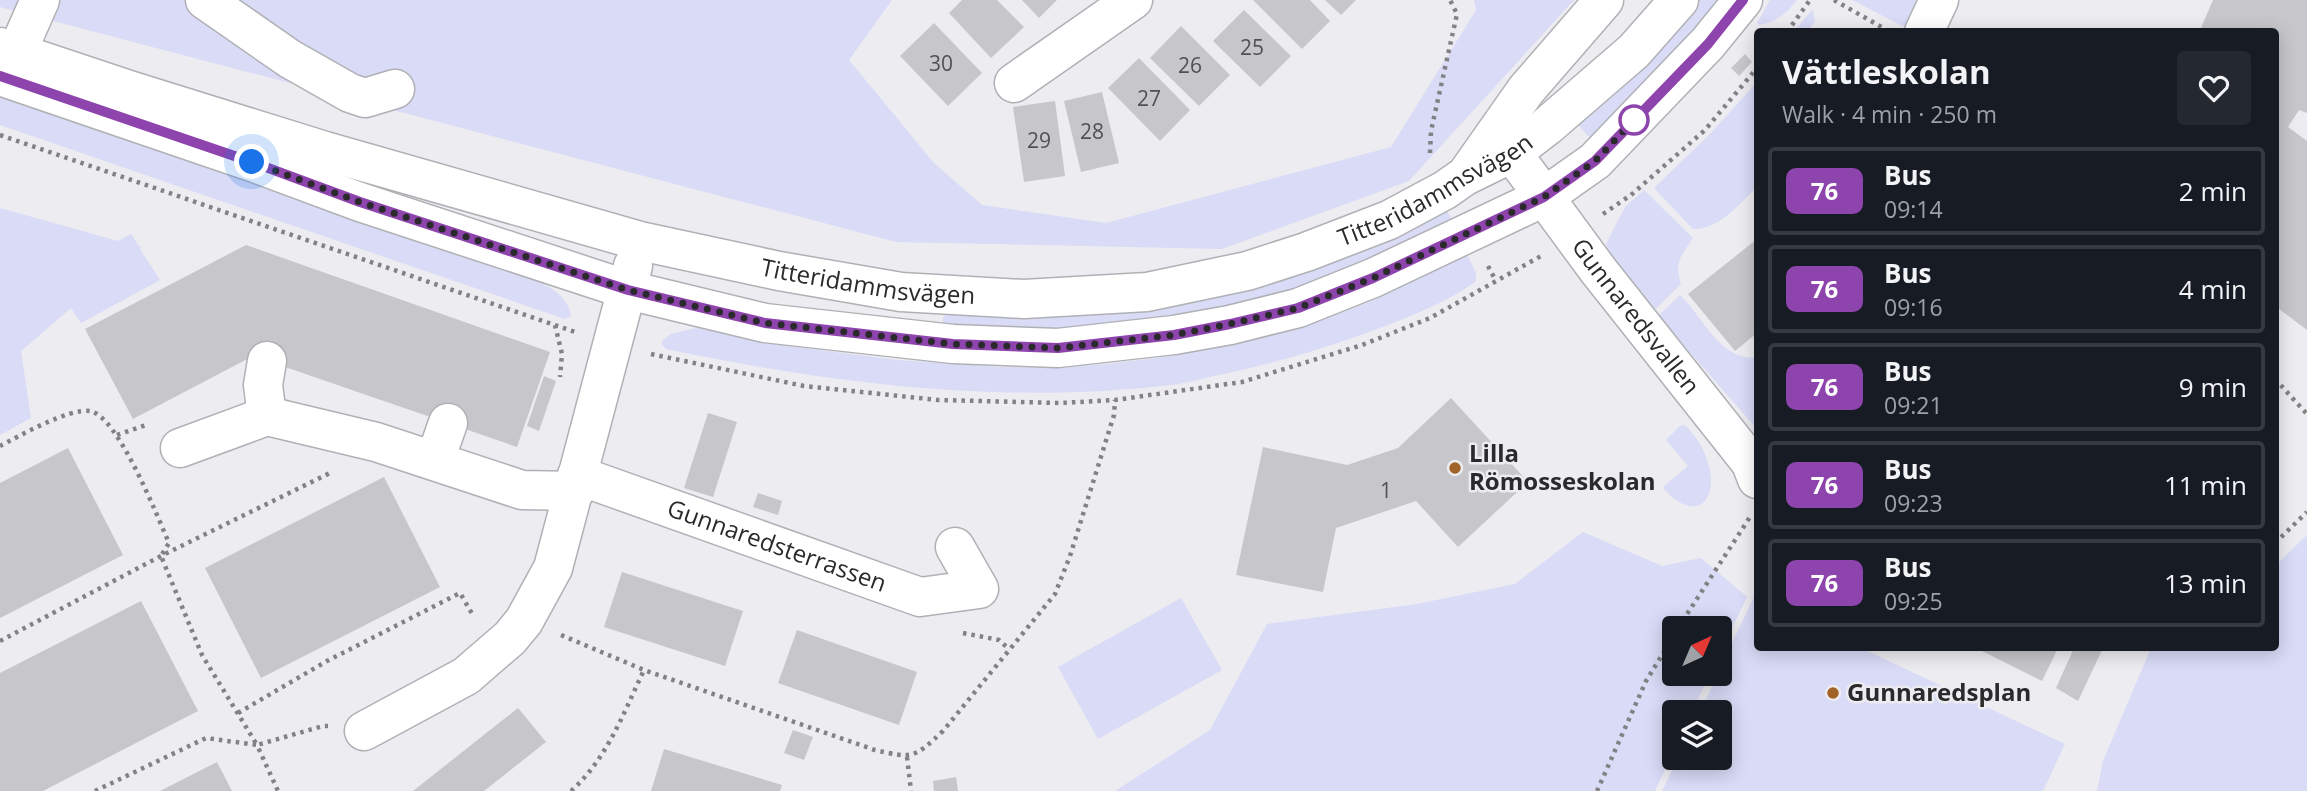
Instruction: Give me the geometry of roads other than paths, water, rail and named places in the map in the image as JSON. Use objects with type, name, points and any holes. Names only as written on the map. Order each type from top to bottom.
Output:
[{"type":"street","points":[[7,63],[40,0]]},
{"type":"street","points":[[205,0],[290,59],[351,93],[365,99],[395,89]]},
{"type":"street","points":[[1014,83],[1133,0]]},
{"type":"street","points":[[1465,176],[1526,90],[1604,0]]},
{"type":"street","name":"Titteridammsvägen","points":[[7,63],[640,241],[779,271],[901,292],[1024,299],[1147,292],[1247,271],[1306,253],[1389,220],[1465,176],[1512,153],[1634,51],[1679,0]]},
{"type":"street","name":"Titteridammsvägen","points":[[7,63],[252,162],[360,202],[628,290],[778,325],[953,344],[1058,348],[1174,335],[1298,308],[1373,278],[1544,197],[1595,161],[1708,44],[1743,0]]},
{"type":"street","points":[[1926,28],[1939,0]]},
{"type":"street","name":"Gunnaredsvallen","points":[[1512,153],[1598,270],[1751,463],[1754,471]]},
{"type":"street","points":[[364,731],[466,676],[510,638],[524,621],[552,568],[640,241]]},
{"type":"street","points":[[180,448],[267,416],[263,385],[267,361]]},
{"type":"street","name":"Gunnaredsterrassen","points":[[267,416],[376,442],[522,490],[576,483],[838,561],[920,597],[979,589],[955,547]]},
{"type":"street","points":[[435,460],[448,423]]},
{"type":"place","name":"Lilla Römosseskolan","points":[[1455,468]]},
{"type":"place","name":"Gunnaredsplan","points":[[1833,693]]}]
